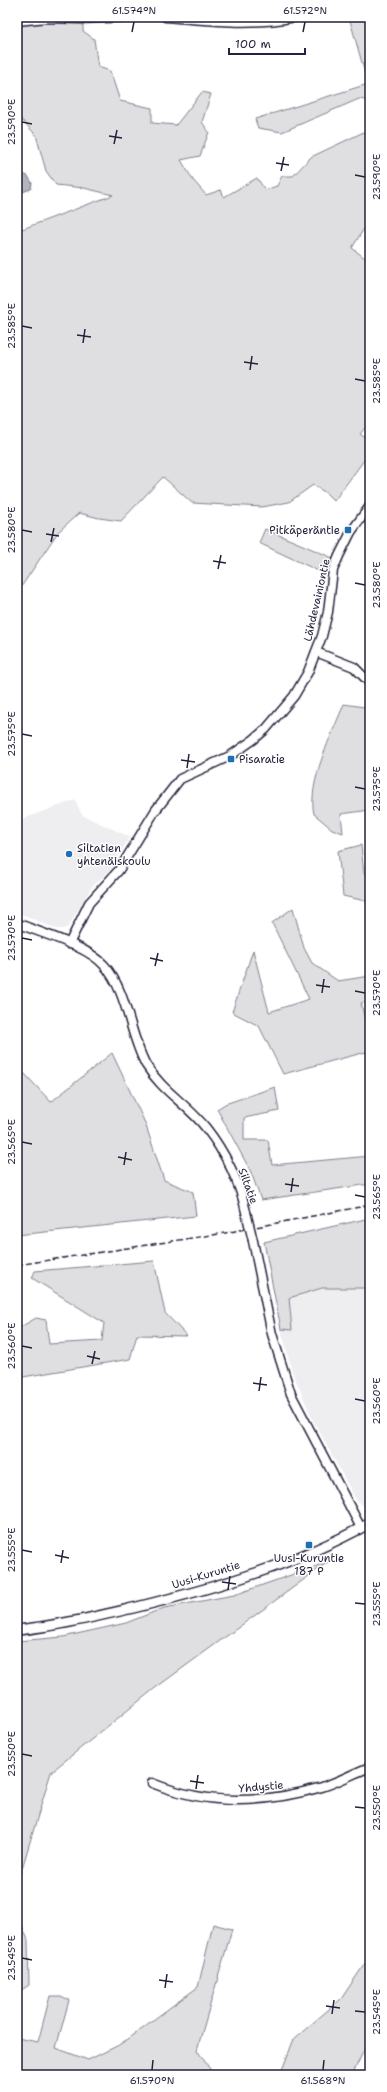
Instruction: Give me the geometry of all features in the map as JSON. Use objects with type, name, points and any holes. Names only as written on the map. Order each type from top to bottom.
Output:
[{"type":"main road","name":"Uusi-Kuruntie","points":[[17,1630],[53,1627],[206,1589],[321,1548],[370,1523]]},
{"type":"street","points":[[17,22],[47,18],[80,19],[129,17]]},
{"type":"street","points":[[166,17],[270,22],[295,17]]},
{"type":"street","name":"Lähdevainiontie","points":[[69,944],[89,903],[119,870],[155,811],[180,779],[230,756],[260,735],[298,690],[316,652],[328,612],[333,570],[344,545],[370,506]]},
{"type":"street","points":[[316,652],[354,667],[370,683]]},
{"type":"street","name":"Siltatie","points":[[17,923],[80,948],[104,965],[118,988],[138,1047],[146,1065],[160,1085],[206,1128],[235,1176],[253,1241],[274,1341],[291,1394],[361,1528]]},
{"type":"street","name":"Yhdystie","points":[[152,1783],[189,1795],[224,1800],[261,1800],[285,1797],[323,1787],[370,1767]]},
{"type":"shaded area","points":[[349,17],[364,17],[370,23],[370,101],[359,99],[282,132],[258,128],[255,119],[368,84]]},
{"type":"shaded area","points":[[37,20],[83,22],[83,31],[94,39],[98,67],[110,71],[120,101],[152,108],[152,123],[176,125],[202,92],[211,94],[202,122],[209,132],[200,156],[181,160],[193,180],[206,195],[221,190],[224,197],[257,178],[265,190],[277,186],[282,176],[293,176],[311,157],[368,130],[370,112],[370,223],[368,222],[352,248],[370,262],[370,422],[360,434],[370,441],[370,452],[334,501],[326,493],[313,485],[289,502],[262,507],[192,503],[163,477],[121,521],[79,513],[58,532],[17,593],[17,231],[113,195],[84,188],[56,185],[46,171],[36,135],[17,115],[17,26]]},
{"type":"shaded area","points":[[17,172],[28,176],[32,183],[31,189],[17,194]]},
{"type":"shaded area","points":[[265,529],[333,558],[327,575],[259,543]]},
{"type":"shaded area","points":[[370,703],[370,810],[341,814],[343,833],[332,829],[314,814],[314,788],[317,773],[327,744],[344,704],[364,707]]},
{"type":"shaded area","name":"Siltatien yhtenäiskoulu","points":[[75,800],[82,815],[130,837],[110,870],[91,888],[68,927],[56,929],[17,912],[17,821]]},
{"type":"shaded area","points":[[361,845],[364,874],[370,874],[370,902],[343,896],[338,851]]},
{"type":"shaded area","points":[[293,908],[304,948],[312,963],[338,981],[370,976],[370,1001],[361,1003],[370,1042],[370,1051],[283,1074],[259,1026],[232,1012],[253,950],[269,1012],[309,999],[272,923]]},
{"type":"shaded area","points":[[370,1001],[370,1042],[361,1003]]},
{"type":"shaded area","points":[[112,1053],[145,1123],[164,1180],[193,1192],[196,1216],[17,1235],[17,1074],[23,1072],[51,1102]]},
{"type":"shaded area","points":[[275,1087],[279,1111],[244,1118],[244,1140],[268,1140],[272,1165],[370,1156],[370,1184],[261,1200],[251,1172],[217,1109],[225,1104]]},
{"type":"shaded area","points":[[370,1218],[370,1288],[322,1288],[289,1298],[292,1330],[281,1329],[264,1242]]},
{"type":"shaded area","points":[[154,1261],[165,1313],[187,1336],[137,1335],[130,1359],[17,1378],[17,1329],[36,1318],[46,1320],[49,1344],[102,1341],[104,1323],[32,1278],[35,1271]]},
{"type":"shaded area","points":[[322,1288],[370,1288],[370,1511],[356,1500],[312,1418],[292,1371],[281,1329],[292,1329],[289,1298]]},
{"type":"shaded area","points":[[328,1562],[154,1689],[51,1772],[17,1885],[17,1641],[63,1637],[126,1623],[164,1608],[234,1595]]},
{"type":"shaded area","points":[[17,1913],[28,1940],[29,1985],[17,1993]]},
{"type":"shaded area","points":[[213,1924],[232,1929],[197,2050],[214,2075],[17,2075],[17,2038],[38,2042],[50,1996],[61,1996],[69,2000],[56,2048],[88,2060],[119,2045],[198,1987]]},
{"type":"shaded area","points":[[370,1956],[370,2038],[352,2075],[280,2075],[294,2039],[341,1999]]},
{"type":"railway","points":[[17,1265],[225,1233],[370,1205]]},
{"type":"place","name":"Pitkäperäntie","points":[[348,530]]},
{"type":"place","name":"Pisaratie","points":[[231,759]]},
{"type":"place","name":"Siltatien yhtenäiskoulu","points":[[69,854]]},
{"type":"place","name":"Uusi-Kuruntie 187 P","points":[[309,1545]]}]
